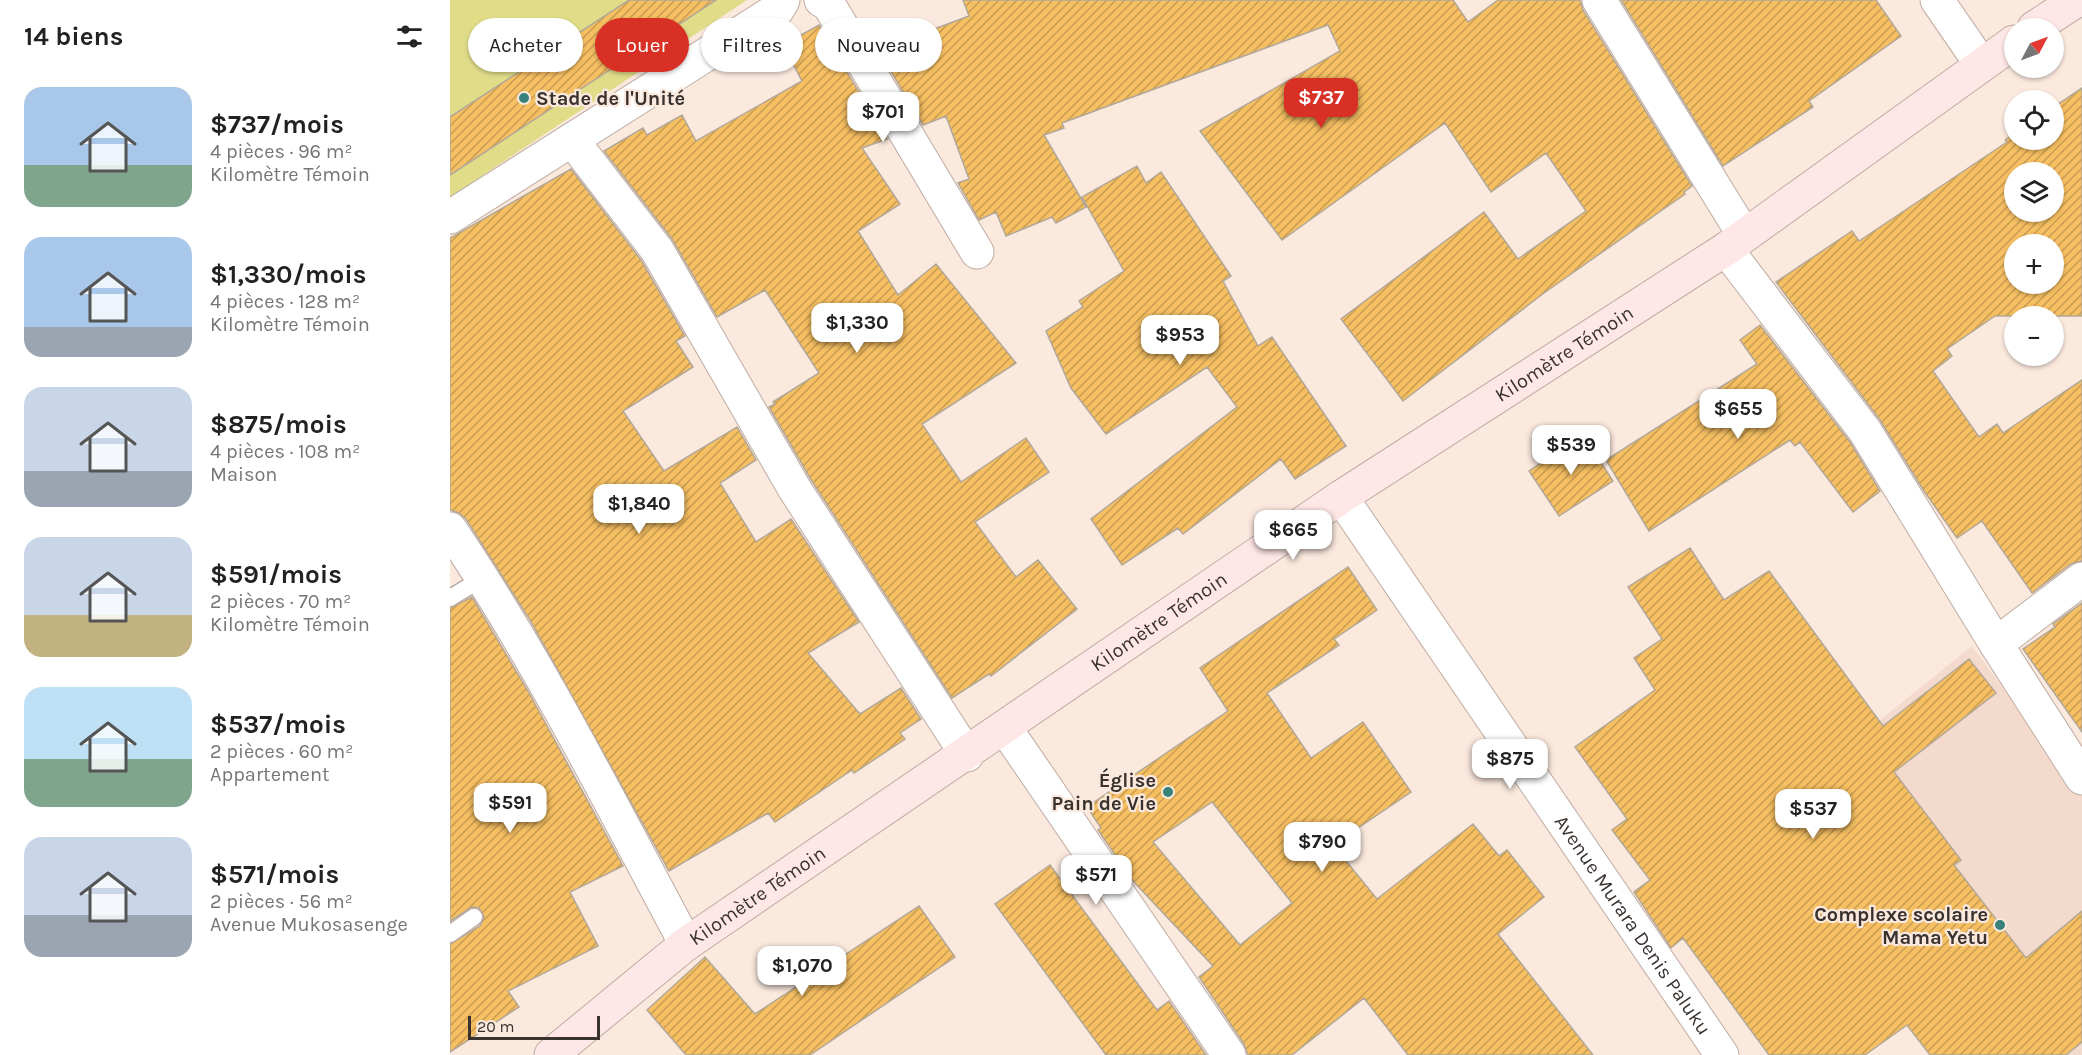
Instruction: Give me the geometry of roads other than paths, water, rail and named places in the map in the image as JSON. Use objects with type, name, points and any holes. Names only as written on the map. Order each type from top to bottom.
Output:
[{"type":"main road","points":[[2049,18],[2077,0]]},
{"type":"main road","name":"Kilomètre Témoin","points":[[551,1055],[686,944],[967,755],[1341,497],[1735,242],[2004,49]]},
{"type":"street","points":[[450,217],[778,9],[783,0]]},
{"type":"street","points":[[821,0],[829,5],[977,252]]},
{"type":"street","points":[[1599,0],[1735,242],[1865,430],[1996,644],[2082,778]]},
{"type":"street","points":[[1937,0],[1981,64]]},
{"type":"street","points":[[572,140],[657,250],[794,488],[967,755]]},
{"type":"street","name":"Avenue Murara Denis Paluku","points":[[1341,497],[1722,1055]]},
{"type":"street","points":[[450,528],[483,578],[543,679],[686,944]]},
{"type":"street","points":[[1996,644],[2082,579]]},
{"type":"street","points":[[1005,728],[1229,1055]]},
{"type":"lane","points":[[450,598],[483,578]]},
{"type":"lane","points":[[450,934],[474,917]]},
{"type":"place","name":"Stade de l'Unité","points":[[524,98]]},
{"type":"place","name":"Église Pain de Vie","points":[[1168,792]]},
{"type":"place","name":"Complexe scolaire Mama Yetu","points":[[2000,925]]}]
